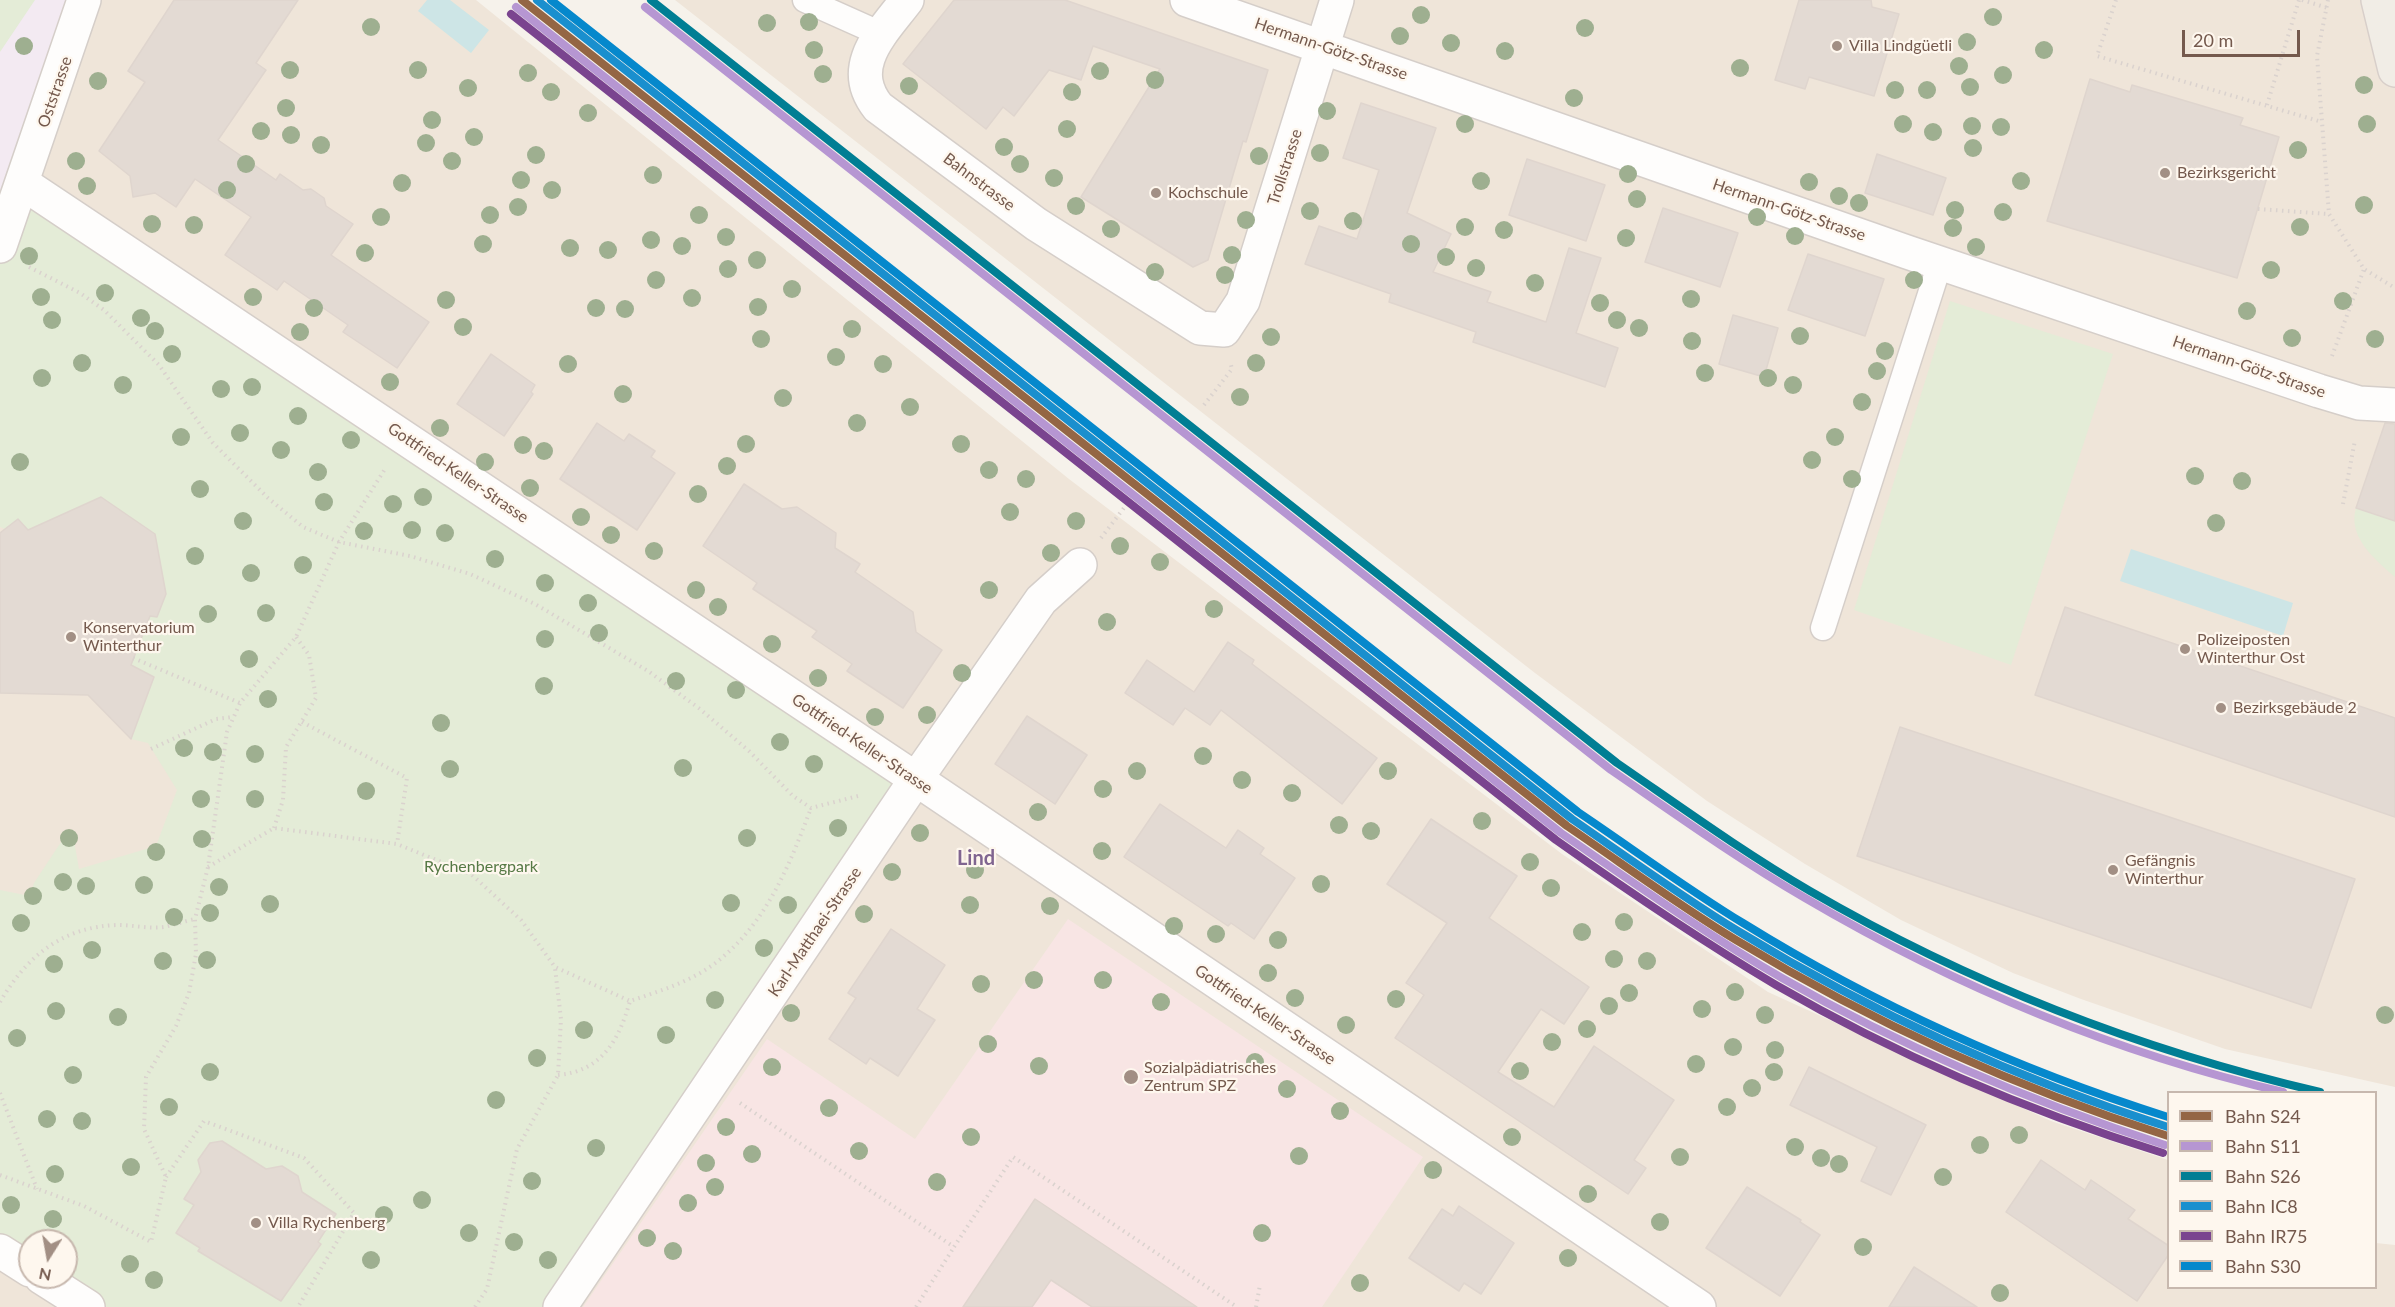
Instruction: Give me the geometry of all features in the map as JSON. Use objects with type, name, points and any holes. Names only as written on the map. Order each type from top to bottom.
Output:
[{"type":"main road","points":[[2378,0],[2395,70]]},
{"type":"street","name":"Oststrasse","points":[[0,246],[24,184],[84,0]]},
{"type":"street","name":"Bahnstrasse","points":[[907,0],[881,34],[867,58],[864,71],[870,96],[878,107],[1036,224],[1200,328],[1224,330]]},
{"type":"street","name":"Hermann-Götz-Strasse","points":[[1187,0],[1940,263],[2319,391],[2359,402],[2395,405]]},
{"type":"street","name":"Trollstrasse","points":[[1224,330],[1243,301],[1337,0]]},
{"type":"street","name":"Gottfried-Keller-Strasse","points":[[24,184],[916,779],[1699,1307]]},
{"type":"street","name":"Karl-Matthaei-Strasse","points":[[560,1307],[916,779],[1041,600],[1080,565]]},
{"type":"street","points":[[0,1251],[18,1262]]},
{"type":"street","points":[[60,1289],[88,1307]]},
{"type":"lane","points":[[805,0],[881,34]]},
{"type":"lane","points":[[1823,628],[1940,263]]},
{"type":"path","points":[[2116,0],[2097,56],[2322,122]]},
{"type":"path","points":[[2267,105],[2300,0],[2328,8]]},
{"type":"path","points":[[2328,0],[2317,56],[2329,214],[2364,269],[2395,288]]},
{"type":"path","points":[[2258,209],[2329,214]]},
{"type":"path","points":[[27,266],[80,293],[104,310],[159,365],[213,443],[268,498],[303,527],[339,542],[410,556],[470,574],[535,603],[648,671],[749,751],[793,796],[811,808],[916,779]]},
{"type":"path","points":[[2319,391],[2364,269]]},
{"type":"path","points":[[1204,405],[1232,369]]},
{"type":"path","points":[[2343,504],[2356,430]]},
{"type":"path","points":[[166,1177],[144,1129],[146,1077],[176,1026],[189,993],[196,954],[195,919],[208,867],[227,732],[240,703],[296,637],[339,542],[405,438]]},
{"type":"path","points":[[1080,565],[1130,500]]},
{"type":"path","points":[[274,828],[283,800],[286,747],[316,698],[309,655],[296,637]]},
{"type":"path","points":[[134,658],[240,703]]},
{"type":"path","points":[[151,749],[216,719],[233,717]]},
{"type":"path","points":[[302,722],[407,778],[397,844]]},
{"type":"path","points":[[555,968],[630,1001],[670,988],[718,961],[763,914],[791,864],[811,808]]},
{"type":"path","points":[[208,867],[274,828],[397,844],[471,874],[521,920],[555,968],[559,986],[561,1019],[558,1075],[517,1149],[487,1288],[475,1307]]},
{"type":"path","points":[[0,1002],[12,982],[36,955],[64,937],[88,929],[116,925],[162,927],[195,919]]},
{"type":"path","points":[[558,1075],[577,1073],[604,1054],[622,1030],[630,1001]]},
{"type":"path","points":[[712,1084],[954,1247]]},
{"type":"path","points":[[0,1093],[37,1190]]},
{"type":"path","points":[[0,1175],[84,1206],[151,1242],[166,1177],[204,1121],[304,1158],[354,1213],[298,1307]]},
{"type":"path","points":[[916,1307],[1013,1157],[1237,1307]]},
{"type":"path","points":[[1256,1307],[1260,1285]]},
{"type":"shaded area","points":[[0,0],[476,0],[1069,479],[1562,854],[1768,992],[2051,1121],[2167,1160],[2167,1289],[2377,1289],[2377,1243],[2395,1245],[2395,1307],[0,1307]]},
{"type":"shaded area","points":[[0,0],[84,0],[0,246]]},
{"type":"shaded area","points":[[675,0],[2395,0],[2395,1087],[2225,1049],[2081,999],[2013,973],[1901,920],[1805,864],[1707,801],[1535,673]]},
{"type":"shaded area","name":"Sozialpädiatrisches Zentrum SPZ","points":[[1068,919],[1423,1157],[1322,1307],[583,1307],[767,1039],[915,1139]]},
{"type":"green space","points":[[0,0],[35,0],[0,52]]},
{"type":"green space","name":"Rychenbergpark","points":[[24,184],[916,779],[560,1307],[88,1307],[75,1289],[78,1289],[78,1229],[18,1229],[18,1262],[0,1251],[0,890],[30,896],[34,883],[67,833],[73,835],[79,869],[156,846],[177,790],[148,743],[131,739],[154,677],[131,665],[150,616],[157,617],[166,594],[158,551],[148,529],[108,502],[104,511],[64,514],[28,530],[18,519],[5,529],[0,527],[0,246]]},
{"type":"green space","points":[[1950,301],[2113,354],[2011,665],[1854,610]]},
{"type":"green space","points":[[2356,508],[2395,521],[2395,577],[2371,555],[2359,538],[2354,518]]},
{"type":"water","points":[[427,0],[450,0],[489,30],[471,53],[418,11]]},
{"type":"water","points":[[2131,549],[2293,603],[2283,636],[2120,581]]},
{"type":"building","points":[[174,0],[298,0],[256,63],[266,70],[218,140],[276,180],[280,174],[303,190],[311,189],[324,198],[326,206],[353,224],[331,255],[429,322],[397,368],[343,332],[348,325],[284,281],[277,290],[225,255],[251,217],[195,179],[176,207],[155,193],[133,197],[130,176],[99,151],[145,82],[128,71]]},
{"type":"building","points":[[954,0],[1065,0],[1268,70],[1246,142],[1243,141],[1208,260],[1193,267],[1081,197],[1160,69],[1093,46],[1081,80],[1049,70],[1014,116],[1003,107],[986,129],[903,64]]},
{"type":"building","name":"Villa Lindgüetli","points":[[1799,0],[1871,0],[1872,7],[1899,14],[1874,96],[1809,77],[1805,89],[1775,80]]},
{"type":"building","name":"Bezirksgericht","points":[[2090,79],[2130,92],[2132,85],[2243,118],[2240,125],[2279,137],[2237,278],[2047,221]]},
{"type":"building","points":[[1361,103],[1436,128],[1407,213],[1451,234],[1433,272],[1491,292],[1487,302],[1546,322],[1569,248],[1601,258],[1576,333],[1618,348],[1605,387],[1473,342],[1476,332],[1389,302],[1391,294],[1305,264],[1319,226],[1357,239],[1379,170],[1343,158]]},
{"type":"building","points":[[1877,154],[1946,178],[1933,215],[1865,193]]},
{"type":"building","points":[[1527,159],[1605,185],[1586,241],[1509,215]]},
{"type":"building","points":[[1663,208],[1738,233],[1720,287],[1645,262]]},
{"type":"building","points":[[1808,254],[1884,279],[1865,336],[1788,310]]},
{"type":"building","points":[[1733,315],[1778,328],[1764,377],[1719,364]]},
{"type":"building","points":[[491,354],[535,385],[531,392],[533,394],[504,436],[457,404]]},
{"type":"building","points":[[597,423],[624,441],[629,434],[655,451],[651,457],[675,473],[637,530],[560,479]]},
{"type":"building","points":[[2385,423],[2395,424],[2395,521],[2356,508]]},
{"type":"building","points":[[744,484],[782,509],[797,507],[836,533],[835,548],[860,564],[855,572],[913,612],[916,632],[942,650],[903,708],[847,671],[852,664],[812,637],[817,631],[753,589],[757,583],[703,546]]},
{"type":"building","name":"Konservatorium Winterthur","points":[[101,497],[155,534],[166,594],[157,617],[150,616],[131,665],[154,677],[131,739],[88,695],[0,693],[0,533],[18,519],[28,530]]},
{"type":"building","name":"Bezirksgebäude 2","points":[[2065,607],[2395,718],[2395,817],[2035,695]]},
{"type":"building","points":[[1228,642],[1254,660],[1252,664],[1377,758],[1342,804],[1221,710],[1210,725],[1185,708],[1173,725],[1125,693],[1147,660],[1194,692]]},
{"type":"building","points":[[1027,716],[1087,755],[1055,804],[995,764]]},
{"type":"building","name":"Gefängnis Winterthur","points":[[1900,727],[2355,879],[2311,1008],[1857,856]]},
{"type":"building","points":[[1160,804],[1226,848],[1238,830],[1264,848],[1260,854],[1295,878],[1254,939],[1231,923],[1228,926],[1124,857]]},
{"type":"building","points":[[1431,819],[1517,876],[1489,918],[1589,987],[1564,1024],[1541,1009],[1498,1072],[1554,1107],[1594,1046],[1674,1100],[1634,1160],[1646,1168],[1628,1194],[1395,1038],[1424,995],[1406,983],[1447,923],[1387,884]]},
{"type":"building","points":[[891,929],[945,965],[917,1009],[935,1020],[898,1076],[870,1058],[866,1064],[829,1039],[856,998],[848,993]]},
{"type":"building","points":[[1809,1067],[1926,1125],[1891,1195],[1861,1181],[1877,1147],[1790,1105]]},
{"type":"building","name":"Villa Rychenberg","points":[[222,1141],[266,1169],[282,1166],[298,1176],[302,1192],[336,1214],[318,1242],[321,1244],[281,1301],[198,1251],[200,1248],[176,1233],[194,1205],[184,1199],[201,1172],[198,1160],[210,1143]]},
{"type":"building","points":[[2041,1160],[2085,1190],[2091,1180],[2135,1210],[2128,1219],[2167,1245],[2167,1257],[2137,1301],[2006,1212]]},
{"type":"building","points":[[1747,1187],[1801,1220],[1800,1222],[1820,1235],[1780,1296],[1706,1248]]},
{"type":"building","points":[[1035,1199],[1197,1307],[1092,1307],[1051,1280],[1032,1307],[963,1307]]},
{"type":"building","points":[[1459,1206],[1514,1243],[1481,1294],[1464,1283],[1459,1291],[1409,1258],[1442,1209],[1453,1216]]},
{"type":"building","points":[[1914,1267],[1977,1307],[1889,1307]]},
{"type":"rail line","name":"S24","points":[[522,0],[1567,826],[1651,884],[1714,927],[1840,999],[1893,1026],[2001,1075],[2167,1136]]},
{"type":"rail line","name":"IC8","points":[[537,0],[1572,819],[1634,862],[1738,931],[1841,990],[1894,1017],[2001,1066],[2167,1127]]},
{"type":"rail line","name":"S30","points":[[551,0],[1578,812],[1722,910],[1845,982],[1950,1034],[2003,1057],[2112,1099],[2167,1117]]},
{"type":"rail line","name":"S26","points":[[651,0],[1617,763],[1736,845],[1870,925],[1994,984],[2058,1011],[2187,1056],[2316,1091]]},
{"type":"rail line","name":"S11","points":[[516,7],[1561,833],[1726,944],[1828,1004],[1969,1072],[2066,1111],[2165,1145]]},
{"type":"rail line","name":"S11","points":[[645,7],[1611,770],[1731,852],[1861,930],[1918,960],[2036,1013],[2158,1057],[2279,1091]]},
{"type":"rail line","name":"IR75","points":[[511,14],[1556,840],[1610,878],[1692,933],[1776,985],[1869,1035],[2013,1100],[2163,1153]]},
{"type":"place","name":"Villa Lindgüetli","points":[[1837,46]]},
{"type":"place","name":"Bezirksgericht","points":[[2165,173]]},
{"type":"place","name":"Kochschule","points":[[1156,193]]},
{"type":"place","name":"Konservatorium Winterthur","points":[[71,637]]},
{"type":"place","name":"Polizeiposten Winterthur Ost","points":[[2185,649]]},
{"type":"place","name":"Bezirksgebäude 2","points":[[2221,708]]},
{"type":"place","name":"Gefängnis Winterthur","points":[[2113,870]]},
{"type":"place","name":"Sozialpädiatrisches Zentrum SPZ","points":[[1131,1077]]},
{"type":"place","name":"Villa Rychenberg","points":[[256,1223]]},
{"type":"district","name":"Lind","points":[[976,859]]}]
